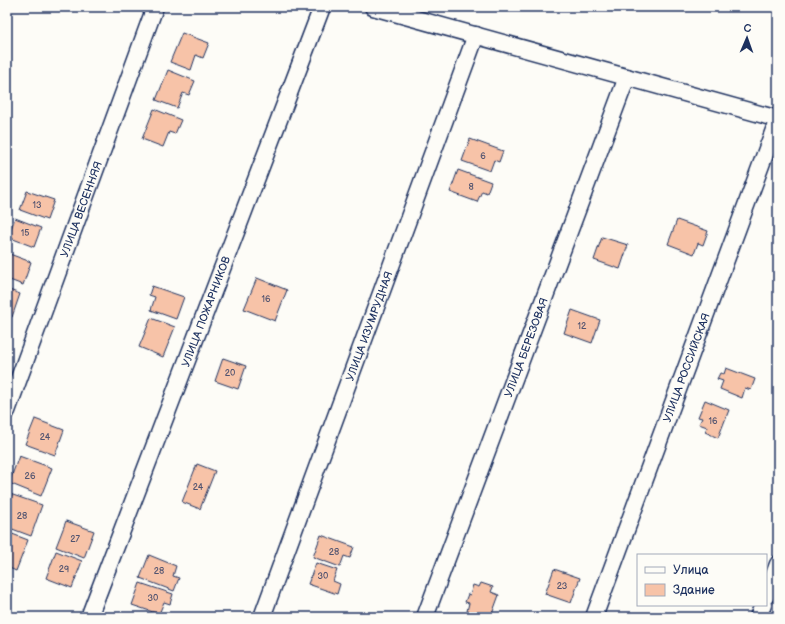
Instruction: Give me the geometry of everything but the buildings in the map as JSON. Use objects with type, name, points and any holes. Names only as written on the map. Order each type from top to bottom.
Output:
[{"type":"street","name":"УЛИЦА ВЕСЕННЯЯ","points":[[7,411],[155,7]]},
{"type":"street","name":"УЛИЦА ПОЖАРНИКОВ","points":[[89,617],[322,7]]},
{"type":"street","points":[[373,7],[778,119]]},
{"type":"street","name":"УЛИЦА ИЗУМРУДНАЯ","points":[[262,617],[476,35]]},
{"type":"street","name":"УЛИЦА БЕРЕЗОВАЯ","points":[[425,617],[627,77]]},
{"type":"street","name":"УЛИЦА РОССИЙСКАЯ","points":[[594,617],[778,119]]},
{"type":"street","points":[[767,593],[778,564]]},
{"type":"street","points":[[758,617],[763,606]]}]
